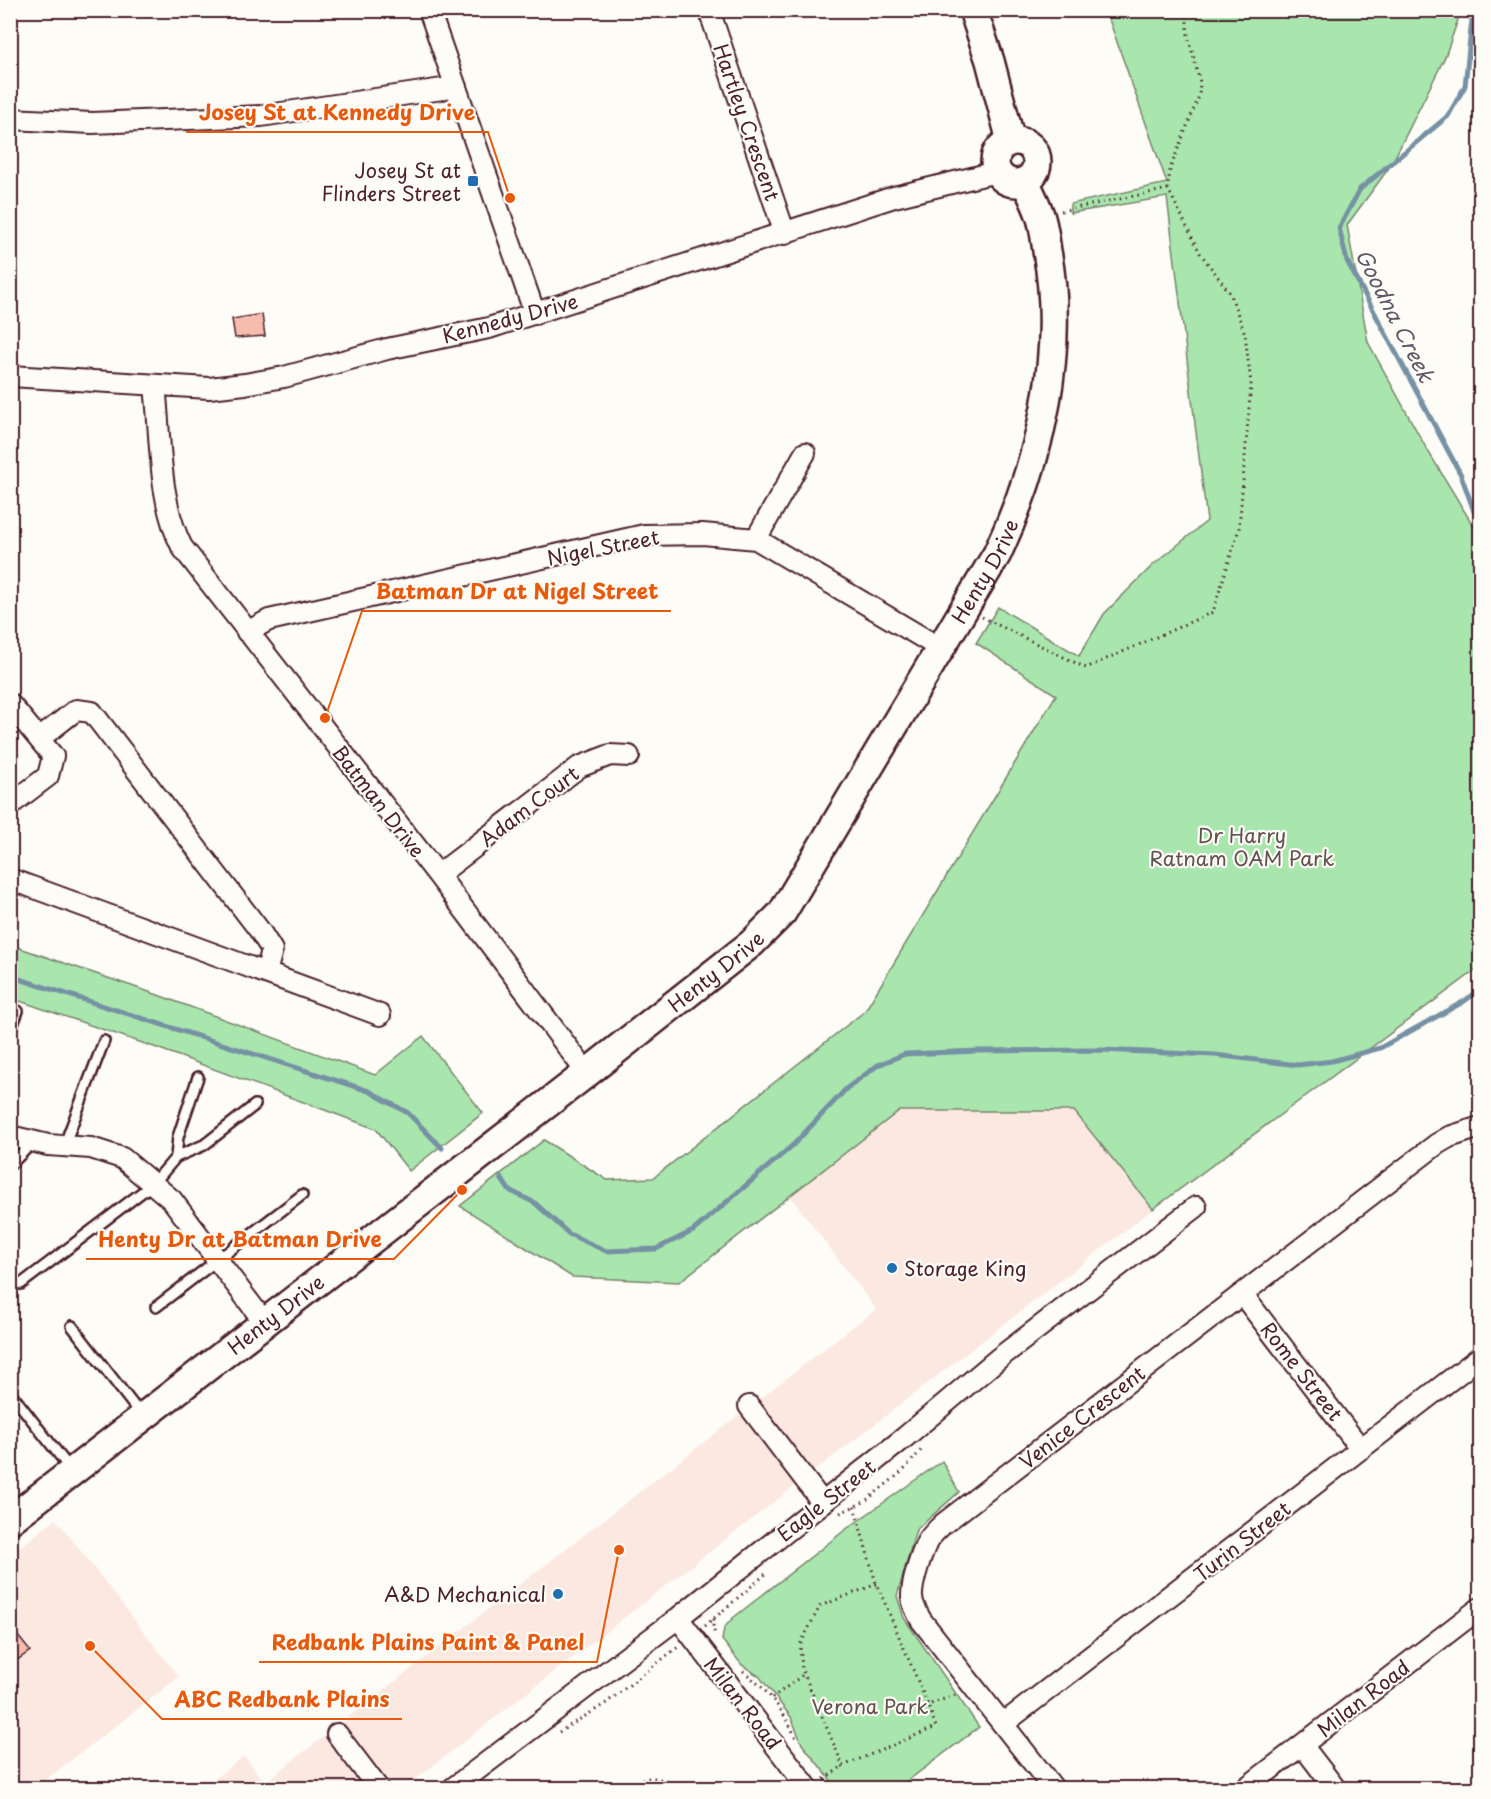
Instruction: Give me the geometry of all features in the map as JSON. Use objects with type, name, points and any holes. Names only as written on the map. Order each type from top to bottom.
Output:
[{"type":"street","points":[[429,10],[535,314]]},
{"type":"street","name":"Hartley Crescent","points":[[709,10],[785,234]]},
{"type":"street","points":[[972,10],[990,61],[1011,141]]},
{"type":"street","points":[[10,119],[92,123],[261,116],[456,87]]},
{"type":"street","points":[[1011,141],[1027,144],[1035,152],[1036,169],[1025,181],[1009,183],[996,172],[994,161],[998,150],[1011,141]]},
{"type":"street","name":"Kennedy Drive","points":[[10,376],[209,388],[264,380],[387,349],[489,328],[785,234],[894,196],[996,172]]},
{"type":"street","name":"Henty Drive","points":[[10,1520],[587,1073],[752,943],[782,913],[997,554],[1013,519],[1036,451],[1047,395],[1052,329],[1052,279],[1040,216],[1025,181]]},
{"type":"street","name":"Batman Drive","points":[[155,386],[166,502],[175,534],[191,561],[438,875],[587,1073]]},
{"type":"street","points":[[756,539],[805,453]]},
{"type":"street","name":"Nigel Street","points":[[247,632],[269,620],[644,535],[703,534],[756,539],[940,648]]},
{"type":"street","points":[[10,704],[53,756],[48,776],[10,806]]},
{"type":"street","points":[[39,739],[76,710],[92,712],[260,931],[272,950],[266,973]]},
{"type":"street","name":"Adam Court","points":[[438,875],[579,767],[610,755],[629,756]]},
{"type":"street","points":[[10,879],[380,1015]]},
{"type":"street","name":"Venice Crescent","points":[[1053,1788],[914,1608],[913,1585],[926,1544],[933,1533],[1437,1144],[1449,1137],[1480,1127]]},
{"type":"street","points":[[10,1136],[48,1145],[91,1148],[122,1158],[172,1200],[265,1323]]},
{"type":"street","name":"Eagle Street","points":[[453,1788],[678,1618],[904,1438],[999,1358],[1196,1207]]},
{"type":"street","name":"Rome Street","points":[[1242,1294],[1361,1449]]},
{"type":"street","name":"Turin Street","points":[[1003,1724],[1480,1357]]},
{"type":"street","points":[[749,1406],[822,1502]]},
{"type":"street","name":"Milan Road","points":[[1246,1788],[1480,1608]]},
{"type":"street","name":"Milan Road","points":[[678,1618],[817,1780]]},
{"type":"street","points":[[337,1734],[378,1788]]},
{"type":"street","points":[[1302,1745],[1335,1788]]},
{"type":"lane","points":[[10,1032],[18,1011]]},
{"type":"lane","points":[[64,1146],[104,1041]]},
{"type":"lane","points":[[176,1157],[178,1137],[198,1077]]},
{"type":"lane","points":[[21,1284],[154,1183],[176,1157],[204,1145],[255,1105]]},
{"type":"lane","points":[[10,1164],[33,1142]]},
{"type":"lane","points":[[156,1307],[302,1195]]},
{"type":"lane","points":[[72,1326],[142,1417]]},
{"type":"lane","points":[[10,1392],[72,1472]]},
{"type":"path","points":[[965,607],[997,626],[1086,668],[1214,612],[1239,529],[1251,384],[1245,334],[1230,293],[1200,253],[1168,189],[1170,169],[1199,96],[1200,82],[1188,36],[1186,10]]},
{"type":"path","points":[[1040,216],[1168,189]]},
{"type":"path","points":[[838,1514],[864,1502],[903,1471],[922,1449]]},
{"type":"path","points":[[556,1734],[605,1704],[692,1636],[768,1571]]},
{"type":"path","points":[[843,1766],[802,1669],[800,1645],[820,1606],[877,1584]]},
{"type":"path","points":[[714,1618],[716,1637]]},
{"type":"path","points":[[738,1668],[761,1686],[790,1723],[798,1744]]},
{"type":"path","points":[[771,1699],[804,1674]]},
{"type":"path","points":[[817,1780],[843,1766],[936,1727],[928,1705]]},
{"type":"path","points":[[626,1788],[643,1778],[655,1777],[676,1788]]},
{"type":"path","points":[[817,1780],[831,1788]]},
{"type":"shaded area","points":[[899,1111],[1074,1111],[1153,1209],[404,1788],[202,1788],[244,1756],[265,1782],[876,1309],[790,1196]]},
{"type":"shaded area","points":[[56,1519],[179,1677],[35,1788],[11,1788],[11,1554]]},
{"type":"green space","name":"Dr Harry Ratnam OAM Park","points":[[1106,11],[1461,11],[1445,57],[1391,165],[1347,225],[1368,342],[1425,446],[1480,537],[1480,967],[1153,1209],[1074,1111],[899,1111],[679,1282],[572,1277],[460,1206],[544,1140],[607,1180],[653,1178],[865,1011],[1056,695],[976,643],[998,607],[1079,656],[1104,614],[1153,565],[1207,521],[1167,197],[1070,213],[1070,204],[1167,183]]},
{"type":"green space","points":[[11,945],[158,995],[375,1075],[423,1036],[483,1113],[409,1171],[376,1129],[157,1048],[11,998]]},
{"type":"green space","name":"Verona Park","points":[[942,1461],[959,1492],[916,1530],[897,1596],[904,1618],[979,1727],[898,1788],[837,1788],[802,1744],[791,1717],[759,1676],[742,1665],[722,1640],[724,1628],[733,1618],[845,1530]]},
{"type":"building","points":[[262,314],[265,336],[235,338],[232,319]]},
{"type":"building","points":[[10,1626],[30,1651],[10,1665]]},
{"type":"waterway","name":"Goodna Creek","points":[[1473,10],[1465,86],[1448,116],[1360,189],[1339,228],[1347,261],[1461,475],[1480,528]]},
{"type":"waterway","points":[[10,976],[369,1091],[408,1113],[442,1148]]},
{"type":"waterway","points":[[501,1178],[509,1190],[535,1203],[569,1234],[606,1251],[656,1249],[693,1231],[793,1145],[847,1088],[878,1065],[905,1054],[1100,1050],[1215,1055],[1298,1065],[1332,1061],[1380,1048],[1463,1002],[1480,990]]},
{"type":"place","name":"Josey St at Flinders Street","points":[[473,181]]},
{"type":"place","name":"Josey St at Kennedy Drive","points":[[510,198]]},
{"type":"place","name":"Batman Dr at Nigel Street","points":[[325,718]]},
{"type":"place","name":"Henty Dr at Batman Drive","points":[[462,1190]]},
{"type":"place","name":"Storage King","points":[[892,1268]]},
{"type":"place","name":"Redbank Plains Paint & Panel","points":[[619,1550]]},
{"type":"place","name":"A&D Mechanical","points":[[558,1594]]},
{"type":"place","name":"ABC Redbank Plains","points":[[90,1646]]}]
